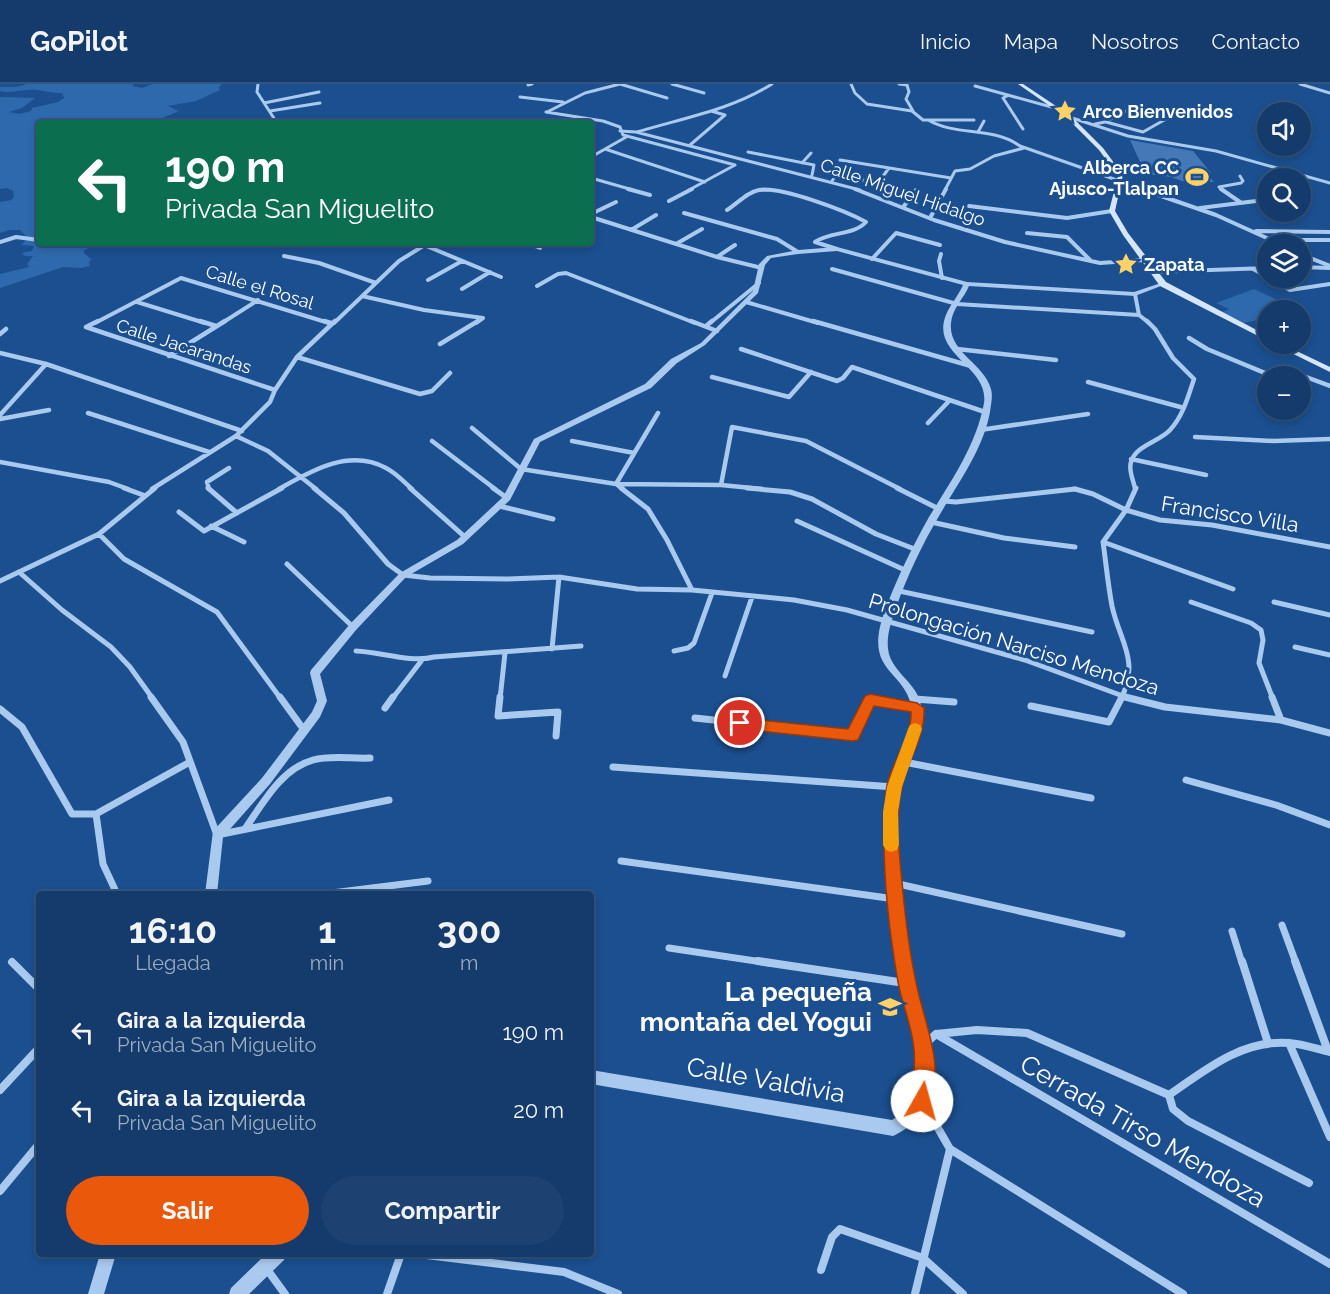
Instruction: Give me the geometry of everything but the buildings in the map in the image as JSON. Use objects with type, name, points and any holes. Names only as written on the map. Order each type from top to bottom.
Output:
[{"type":"main road","points":[[1020,84],[1069,117],[1101,149],[1121,176],[1112,212],[1162,284],[1257,334]]},
{"type":"main road","points":[[1297,354],[1330,370]]},
{"type":"street","points":[[258,84],[257,92],[275,120]]},
{"type":"street","points":[[667,98],[620,84],[599,88],[546,112],[603,121],[620,127],[620,131],[628,136],[735,165],[669,201]]},
{"type":"street","points":[[672,84],[704,93]]},
{"type":"street","points":[[620,131],[636,132],[711,111],[753,96],[772,84]]},
{"type":"street","points":[[851,84],[854,95],[863,103],[913,111]]},
{"type":"street","points":[[899,84],[907,86],[909,92],[906,99],[913,111],[923,120],[974,120]]},
{"type":"street","points":[[1300,84],[1330,93]]},
{"type":"street","points":[[975,86],[1055,108]]},
{"type":"street","points":[[264,103],[319,92]]},
{"type":"street","points":[[1007,96],[1003,98],[1023,129]]},
{"type":"street","points":[[520,97],[564,102]]},
{"type":"street","points":[[270,111],[320,103]]},
{"type":"street","points":[[690,145],[725,115],[711,111]]},
{"type":"street","points":[[1094,124],[1105,122],[1126,111],[1166,119],[1143,132],[1105,122]]},
{"type":"street","points":[[1069,117],[1128,136],[1216,151],[1330,183]]},
{"type":"street","points":[[928,120],[949,130],[978,132],[1016,142],[1119,182],[1198,208],[1258,234]]},
{"type":"street","points":[[978,132],[984,121]]},
{"type":"street","name":"Calle Miguel Hidalgo","points":[[636,132],[812,175],[904,206],[930,218],[1005,242],[1091,261],[1144,260]]},
{"type":"street","points":[[594,155],[628,136]]},
{"type":"street","points":[[930,218],[955,171],[970,169],[984,164],[994,156],[1024,147]]},
{"type":"street","points":[[605,149],[705,182]]},
{"type":"street","points":[[748,152],[814,165],[812,175]]},
{"type":"street","points":[[802,163],[811,153]]},
{"type":"street","points":[[840,160],[951,178]]},
{"type":"street","points":[[832,181],[836,175],[878,183],[889,168]]},
{"type":"street","points":[[1240,176],[1244,181],[1241,183],[1219,187],[1240,202]]},
{"type":"street","points":[[594,179],[651,195]]},
{"type":"street","points":[[727,210],[752,193],[767,189],[843,212],[866,222],[861,227],[824,237],[816,242],[967,284],[1135,294],[1162,284]]},
{"type":"street","points":[[904,206],[916,190]]},
{"type":"street","points":[[1198,208],[1256,201]]},
{"type":"street","points":[[594,216],[616,202]]},
{"type":"street","points":[[969,206],[1067,219],[1112,212]]},
{"type":"street","points":[[684,213],[777,240],[798,252]]},
{"type":"street","points":[[631,230],[656,215]]},
{"type":"street","points":[[594,218],[717,257],[762,268]]},
{"type":"street","points":[[676,244],[702,229]]},
{"type":"street","points":[[1252,231],[1330,232]]},
{"type":"street","points":[[872,259],[896,233],[940,245]]},
{"type":"street","points":[[1026,233],[1067,237],[1091,261]]},
{"type":"street","points":[[0,242],[16,237],[36,240]]},
{"type":"street","points":[[1311,240],[1330,240]]},
{"type":"street","points":[[717,257],[735,245]]},
{"type":"street","points":[[0,581],[99,534],[143,495],[239,434],[270,402],[275,390],[297,357],[331,322],[363,296],[399,261],[423,246]]},
{"type":"street","points":[[430,246],[501,277]]},
{"type":"street","points":[[535,246],[540,248]]},
{"type":"street","points":[[217,835],[266,781],[304,730],[322,701],[315,673],[353,627],[403,575],[465,537],[507,498],[537,441],[610,407],[648,386],[674,361],[703,344],[756,292],[760,283],[762,264],[770,257],[837,249]]},
{"type":"street","points":[[941,254],[939,261],[942,278]]},
{"type":"street","points":[[284,256],[306,257],[337,271],[376,283]]},
{"type":"street","points":[[1311,259],[1330,267]]},
{"type":"street","points":[[428,280],[462,261]]},
{"type":"street","points":[[1311,267],[1330,267]]},
{"type":"street","points":[[832,269],[957,304],[1139,315],[1150,322],[1160,334],[1169,354],[1194,379],[1184,408],[1169,432],[1147,445],[1131,459],[1130,467],[1136,488],[1126,510],[1103,542],[1113,613],[1117,627],[1127,645],[1131,670],[1123,697],[1108,722],[1031,706]]},
{"type":"street","points":[[1253,269],[1257,271]]},
{"type":"street","points":[[1153,272],[1257,269]]},
{"type":"street","points":[[462,289],[490,272]]},
{"type":"street","points":[[537,286],[558,274],[566,273],[717,331]]},
{"type":"street","name":"Calle el Rosal","points":[[137,302],[181,278],[331,322]]},
{"type":"street","points":[[706,326],[760,283]]},
{"type":"street","points":[[967,284],[947,320],[946,328],[957,350],[986,386],[988,398],[985,412],[968,463],[931,522],[907,571],[886,621],[882,642],[885,661],[916,703],[918,719],[894,787],[891,812],[895,898],[907,983],[923,1046],[925,1073],[922,1101],[950,1149],[1183,1294]]},
{"type":"street","points":[[1311,287],[1330,284]]},
{"type":"street","points":[[1287,288],[1290,290],[1303,288]]},
{"type":"street","points":[[1135,294],[1139,315]]},
{"type":"street","points":[[363,296],[424,310],[483,318],[440,344]]},
{"type":"street","points":[[169,356],[258,300]]},
{"type":"street","points":[[137,302],[216,326]]},
{"type":"street","name":"Calle Jacarandas","points":[[137,302],[86,327],[275,390]]},
{"type":"street","points":[[746,302],[972,366]]},
{"type":"street","points":[[0,334],[6,329]]},
{"type":"street","points":[[1190,338],[1207,349],[1257,370]]},
{"type":"street","points":[[741,349],[840,381],[852,367],[985,412]]},
{"type":"street","points":[[957,350],[1056,360]]},
{"type":"street","points":[[0,353],[46,364],[239,434],[268,451],[344,513],[388,564],[403,575]]},
{"type":"street","points":[[297,357],[420,394],[432,391],[450,374]]},
{"type":"street","points":[[0,415],[46,364]]},
{"type":"street","points":[[712,377],[789,397],[811,372]]},
{"type":"street","points":[[1311,379],[1330,386]]},
{"type":"street","points":[[1088,382],[1184,408]]},
{"type":"street","points":[[928,423],[949,401]]},
{"type":"street","points":[[0,419],[49,410]]},
{"type":"street","points":[[88,413],[209,452]]},
{"type":"street","points":[[616,484],[658,413]]},
{"type":"street","points":[[980,430],[1088,414]]},
{"type":"street","points":[[721,485],[732,427],[806,441],[941,505]]},
{"type":"street","points":[[472,428],[521,469],[616,484],[721,485],[790,492],[812,499],[876,534],[917,550]]},
{"type":"street","points":[[1195,437],[1274,441],[1330,439]]},
{"type":"street","points":[[432,441],[507,498]]},
{"type":"street","points":[[572,441],[634,453]]},
{"type":"street","points":[[1131,459],[1206,475]]},
{"type":"street","points":[[179,512],[204,531],[333,462],[354,460],[376,462],[389,469],[465,537]]},
{"type":"street","points":[[0,462],[109,482],[143,495]]},
{"type":"street","points":[[229,468],[207,482],[208,488],[237,513]]},
{"type":"street","points":[[616,484],[648,509],[667,540],[692,590]]},
{"type":"street","name":"Francisco Villa","points":[[941,505],[1075,489],[1093,494],[1126,510],[1160,519],[1212,525],[1330,547]]},
{"type":"street","points":[[499,506],[553,519]]},
{"type":"street","points":[[797,520],[907,571]]},
{"type":"street","points":[[931,522],[1004,538],[1074,547]]},
{"type":"street","points":[[211,526],[244,542]]},
{"type":"street","points":[[99,534],[109,549],[119,556],[158,579],[204,601],[217,612],[304,730]]},
{"type":"street","points":[[1103,542],[1233,589]]},
{"type":"street","points":[[287,564],[353,627]]},
{"type":"street","points":[[18,572],[62,610],[111,646],[130,667],[183,742],[217,835],[211,891]]},
{"type":"street","name":"Prolongación Narciso Mendoza","points":[[403,575],[452,579],[559,578],[637,589],[692,590],[826,606],[1025,660],[1123,697],[1165,707],[1281,720],[1330,733]]},
{"type":"street","points":[[552,649],[559,578]]},
{"type":"street","points":[[899,591],[1092,632]]},
{"type":"street","points":[[674,651],[688,648],[694,643],[712,593]]},
{"type":"street","points":[[725,676],[752,597]]},
{"type":"street","points":[[1191,602],[1251,623],[1261,630],[1263,640],[1259,663],[1281,720]]},
{"type":"street","points":[[1274,602],[1330,615]]},
{"type":"street","points":[[356,651],[378,652],[422,660],[434,657],[581,646]]},
{"type":"street","points":[[1295,647],[1330,656]]},
{"type":"street","points":[[506,653],[498,716],[558,712],[556,736]]},
{"type":"street","points":[[385,708],[422,660]]},
{"type":"street","points":[[695,718],[853,735],[870,699],[916,703],[954,702]]},
{"type":"street","points":[[0,709],[22,727],[72,814],[96,814],[190,762]]},
{"type":"street","points":[[245,830],[286,774],[297,765],[316,759],[370,758]]},
{"type":"street","points":[[904,762],[1091,798]]},
{"type":"street","points":[[612,767],[894,787]]},
{"type":"street","points":[[1186,780],[1276,805],[1330,825]]},
{"type":"street","points":[[217,835],[389,800]]},
{"type":"street","points":[[96,814],[103,864],[116,891]]},
{"type":"street","points":[[621,861],[895,898]]},
{"type":"street","points":[[348,891],[428,881]]},
{"type":"street","points":[[894,882],[1122,934]]},
{"type":"street","points":[[1282,925],[1329,1051]]},
{"type":"street","points":[[1232,931],[1269,1043]]},
{"type":"street","points":[[669,948],[907,983]]},
{"type":"street","points":[[12,962],[36,986]]},
{"type":"street","points":[[923,1046],[936,1034],[977,1030],[1027,1033],[1169,1095]]},
{"type":"street","name":"Cerrada Tirso Mendoza","points":[[936,1034],[1330,1264]]},
{"type":"street","points":[[1169,1095],[1218,1061],[1253,1046],[1289,1043],[1329,1051]]},
{"type":"street","points":[[1289,1043],[1330,1137]]},
{"type":"street","points":[[0,1090],[36,1051]]},
{"type":"street","name":"Calle Valdivia","points":[[594,1078],[893,1128],[910,1117],[922,1101]]},
{"type":"street","points":[[1169,1095],[1173,1109],[1188,1121],[1309,1183]]},
{"type":"street","points":[[0,1191],[36,1148]]},
{"type":"street","points":[[915,1294],[950,1149]]},
{"type":"street","points":[[821,1270],[832,1237],[840,1229],[923,1258],[963,1294]]},
{"type":"street","points":[[96,1294],[107,1257]]},
{"type":"street","points":[[237,1294],[275,1257]]},
{"type":"street","points":[[387,1294],[400,1257]]},
{"type":"street","points":[[442,1257],[564,1272],[618,1294]]},
{"type":"street","points":[[265,1266],[285,1294]]},
{"type":"shaded area","points":[[27,84],[133,84],[133,86],[142,88],[153,84],[222,84],[219,87],[220,90],[196,101],[168,106],[179,111],[160,120],[36,120],[36,246],[91,247],[84,250],[84,253],[92,260],[89,261],[90,266],[63,267],[0,288],[0,274],[29,267],[27,264],[33,256],[25,256],[22,253],[32,251],[34,246],[21,245],[28,238],[20,230],[0,233],[0,202],[11,200],[14,197],[13,191],[7,188],[0,189],[0,97],[35,98],[22,108],[9,112],[19,114],[64,98],[62,93],[37,90],[0,91],[0,87]]},
{"type":"shaded area","points":[[1254,289],[1277,300],[1257,300],[1257,320],[1244,323],[1222,312],[1229,309],[1216,303]]},
{"type":"slow traffic","points":[[891,845],[894,787],[915,729]]},
{"type":"place","name":"Arco Bienvenidos","points":[[1065,111]]},
{"type":"place","name":"Alberca CC Ajusco-Tlalpan","points":[[1197,177]]},
{"type":"place","name":"Zapata","points":[[1126,264]]},
{"type":"place","name":"La pequeña montaña del Yogui","points":[[890,1007]]},
{"type":"route","points":[[740,723],[853,735],[870,699],[917,708],[918,719],[912,742],[894,787],[891,835],[894,882],[907,983],[923,1046],[925,1073],[922,1101]]}]
